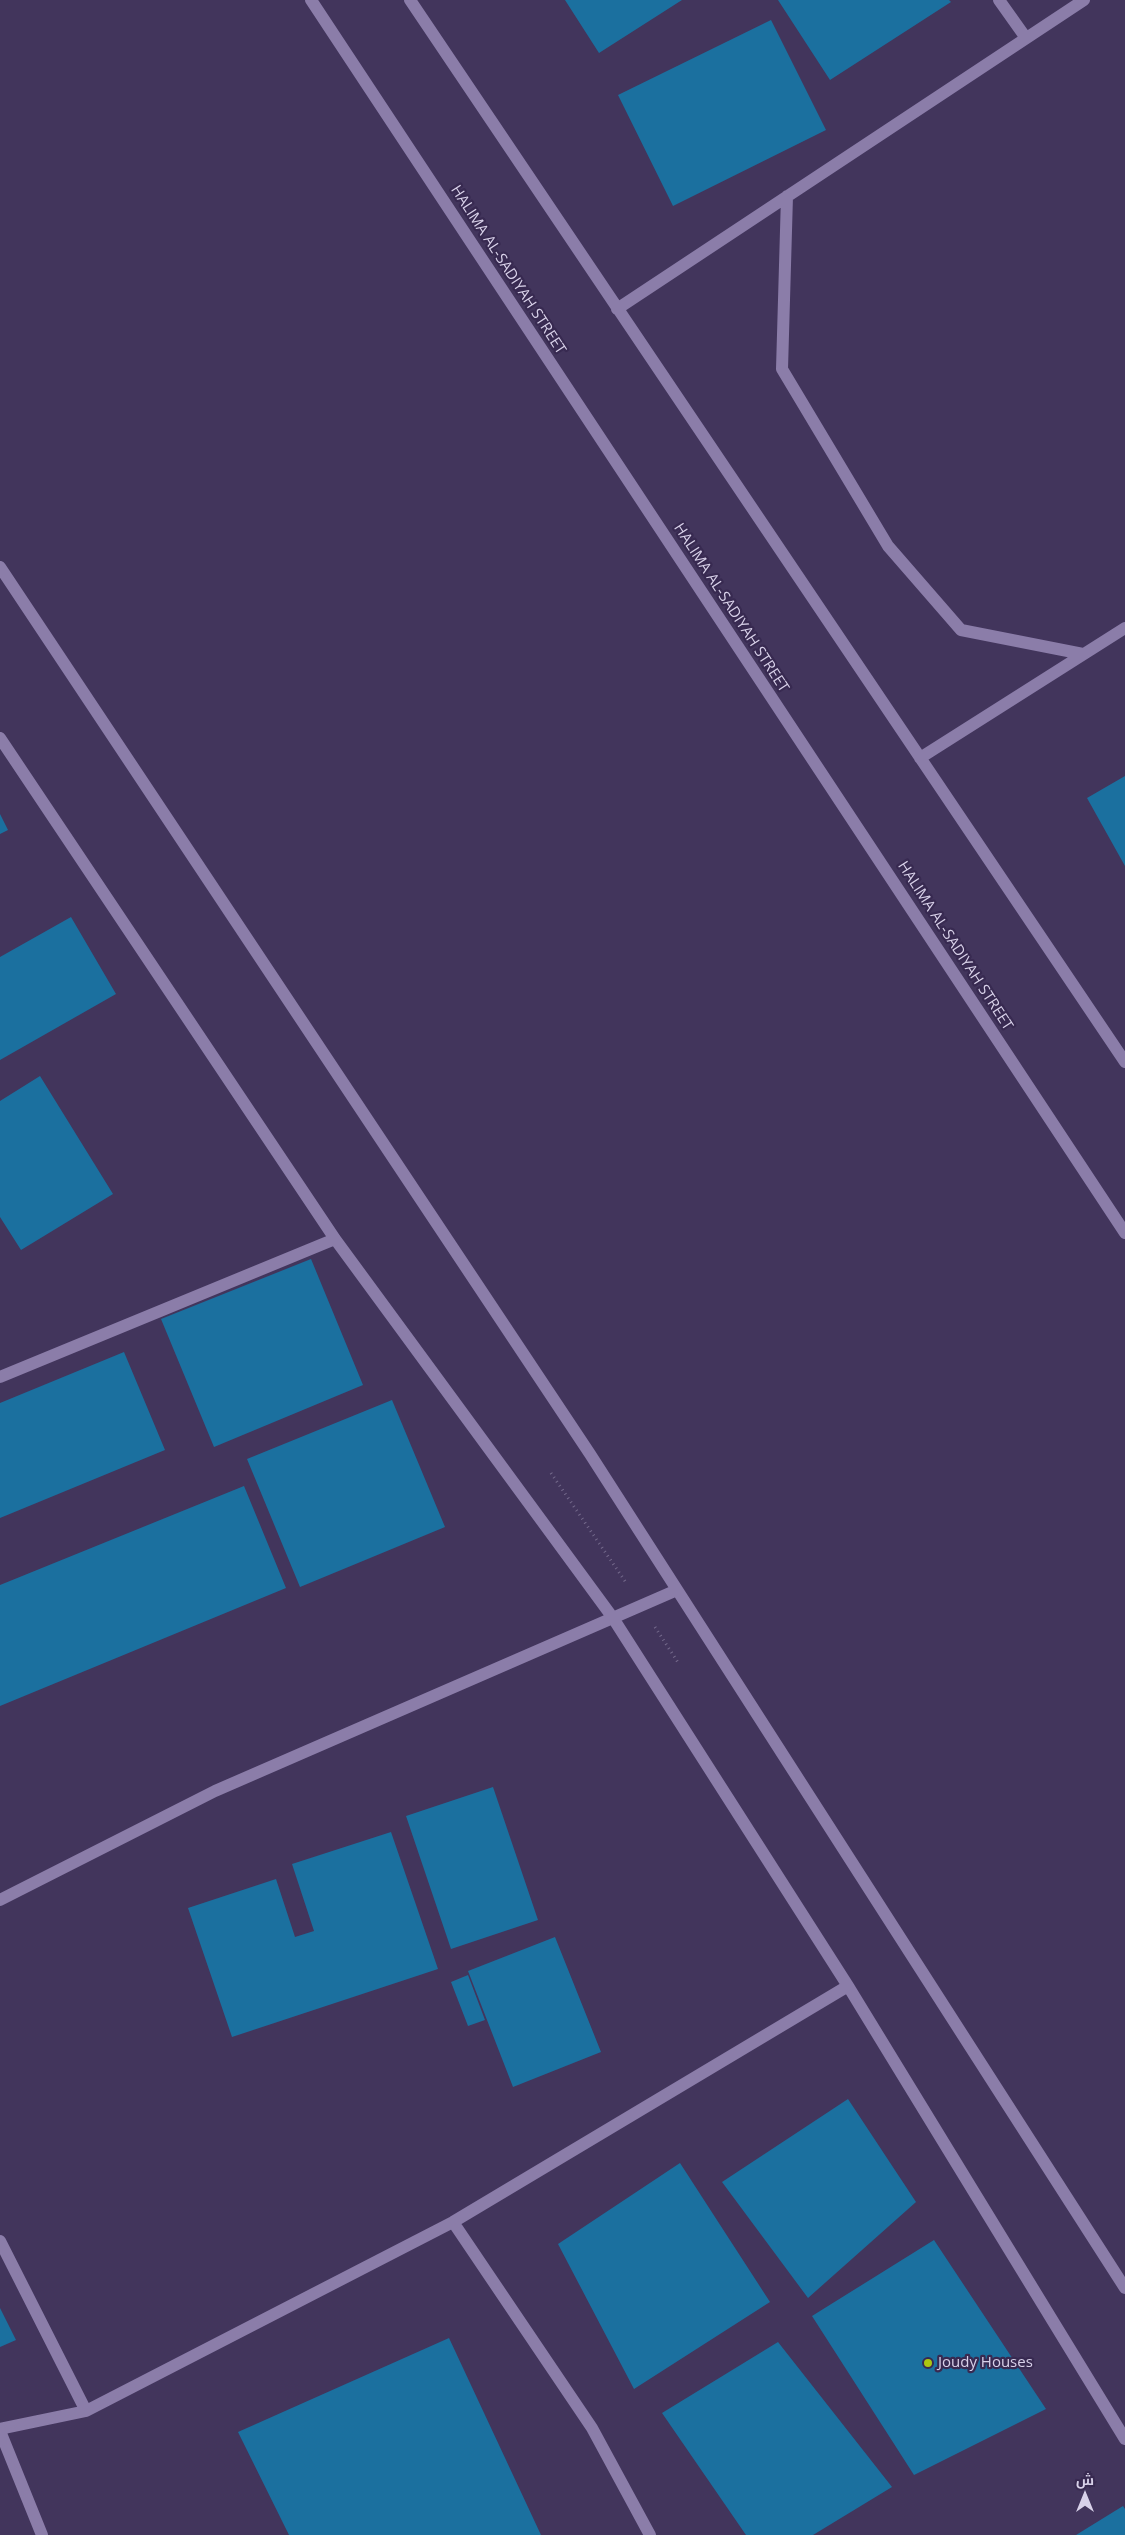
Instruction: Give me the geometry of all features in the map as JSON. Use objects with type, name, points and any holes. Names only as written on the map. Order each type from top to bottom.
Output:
[{"type":"street","name":"HALIMA AL-SADIYAH STREET","points":[[311,0],[1125,1233]]},
{"type":"street","points":[[410,0],[1125,1062]]},
{"type":"street","points":[[999,0],[1026,38]]},
{"type":"street","points":[[617,308],[1084,0]]},
{"type":"street","points":[[787,196],[782,369],[888,546],[961,630],[1083,654]]},
{"type":"street","points":[[0,567],[584,1446],[1125,2288]]},
{"type":"street","points":[[920,758],[1125,628]]},
{"type":"street","points":[[0,738],[335,1239],[613,1618],[848,1986],[1125,2439]]},
{"type":"street","points":[[0,1378],[335,1239]]},
{"type":"street","points":[[0,1900],[215,1791],[642,1607],[677,1590]]},
{"type":"street","points":[[42,2535],[0,2430],[86,2411],[453,2222],[848,1986]]},
{"type":"street","points":[[453,2222],[592,2428],[650,2535]]},
{"type":"street","points":[[0,2241],[86,2411]]},
{"type":"path","points":[[551,1473],[679,1664]]},
{"type":"building","points":[[565,0],[682,0],[599,53]]},
{"type":"building","points":[[778,0],[949,0],[951,2],[830,80]]},
{"type":"building","points":[[771,20],[826,130],[673,206],[618,95]]},
{"type":"building","points":[[1125,776],[1125,866],[1087,798]]},
{"type":"building","points":[[0,814],[8,830],[0,834]]},
{"type":"building","points":[[71,917],[116,994],[0,1060],[0,957]]},
{"type":"building","points":[[40,1076],[113,1194],[21,1250],[0,1217],[0,1101]]},
{"type":"building","points":[[311,1259],[363,1385],[214,1447],[161,1319]]},
{"type":"building","points":[[124,1352],[165,1450],[0,1518],[0,1403]]},
{"type":"building","points":[[392,1400],[445,1527],[300,1587],[247,1459]]},
{"type":"building","points":[[244,1486],[286,1588],[0,1706],[0,1585]]},
{"type":"building","points":[[493,1787],[538,1920],[451,1949],[406,1816]]},
{"type":"building","points":[[391,1832],[438,1969],[232,2037],[188,1908],[276,1879],[295,1937],[314,1931],[292,1864]]},
{"type":"building","points":[[555,1937],[601,2052],[513,2087],[468,1971]]},
{"type":"building","points":[[468,1975],[485,2020],[468,2026],[451,1982]]},
{"type":"building","points":[[848,2099],[916,2202],[808,2298],[722,2182]]},
{"type":"building","points":[[680,2163],[770,2302],[634,2389],[558,2244]]},
{"type":"building","name":"Joudy Houses","points":[[934,2240],[1046,2409],[914,2475],[812,2316]]},
{"type":"building","points":[[0,2308],[16,2340],[0,2347]]},
{"type":"building","points":[[449,2338],[541,2535],[289,2535],[238,2432]]},
{"type":"building","points":[[778,2342],[892,2487],[813,2535],[746,2535],[662,2413]]},
{"type":"building","points":[[1123,2506],[1125,2509],[1125,2535],[1076,2535]]},
{"type":"place","name":"Joudy Houses","points":[[928,2363]]}]
